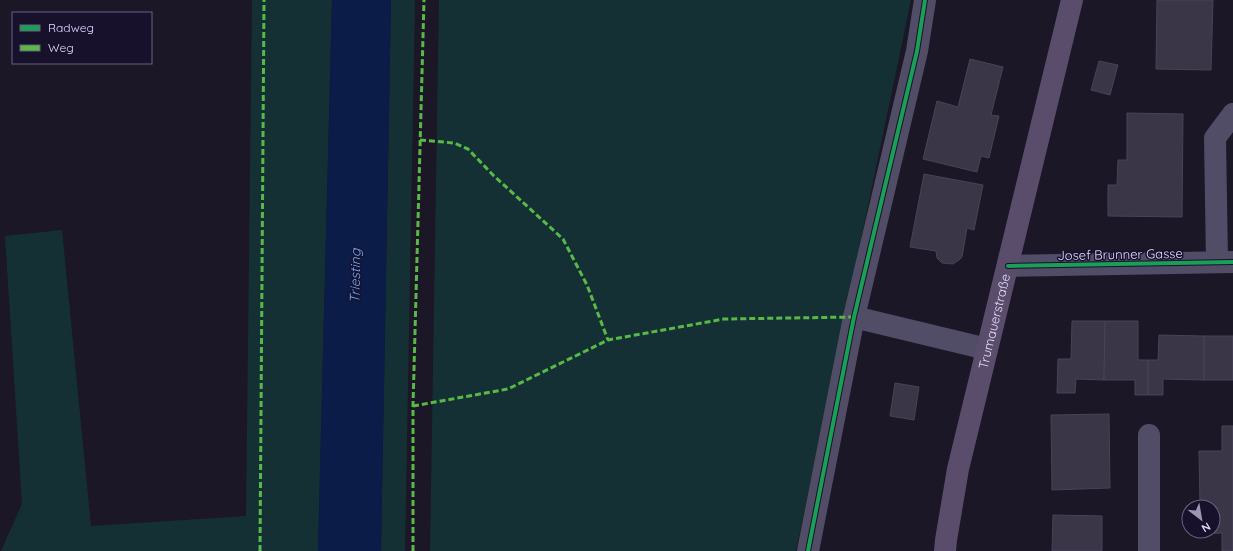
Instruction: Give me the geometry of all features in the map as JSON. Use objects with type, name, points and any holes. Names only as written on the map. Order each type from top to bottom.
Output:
[{"type":"main road","name":"Trumauerstraße","points":[[945,551],[958,469],[1072,0]]},
{"type":"street","points":[[808,551],[854,317],[917,51],[925,0]]},
{"type":"street","points":[[1225,262],[1215,138],[1233,114]]},
{"type":"street","name":"Josef Brunner Gasse","points":[[1008,266],[1225,262]]},
{"type":"street","points":[[854,317],[987,349]]},
{"type":"street","points":[[1149,435],[1149,551]]},
{"type":"green space","points":[[252,0],[332,0],[318,551],[1,551],[22,504],[5,236],[62,230],[91,526],[246,516]]},
{"type":"green space","points":[[391,0],[415,0],[405,551],[381,551]]},
{"type":"green space","points":[[439,0],[911,0],[796,551],[430,551]]},
{"type":"water","name":"Triesting","points":[[332,0],[391,0],[381,551],[318,551]]},
{"type":"building","points":[[1157,0],[1213,0],[1211,70],[1156,69]]},
{"type":"building","points":[[970,59],[1003,67],[991,115],[999,116],[989,158],[981,156],[977,172],[923,159],[937,101],[958,107]]},
{"type":"building","points":[[1099,61],[1118,65],[1110,95],[1091,90]]},
{"type":"building","points":[[1127,113],[1183,114],[1182,217],[1108,216],[1108,185],[1117,185],[1118,160],[1127,160]]},
{"type":"building","points":[[924,174],[983,185],[974,230],[967,228],[962,257],[953,264],[942,263],[937,258],[936,251],[910,247]]},
{"type":"building","points":[[1072,321],[1105,321],[1104,380],[1076,379],[1075,393],[1057,393],[1058,359],[1071,359]]},
{"type":"building","points":[[1105,321],[1138,321],[1138,360],[1148,360],[1148,395],[1135,395],[1135,380],[1104,380]]},
{"type":"building","points":[[1159,335],[1204,336],[1204,380],[1163,379],[1163,395],[1148,395],[1148,360],[1158,360]]},
{"type":"building","points":[[1204,336],[1233,336],[1233,380],[1204,380]]},
{"type":"building","points":[[895,383],[919,387],[914,420],[890,416]]},
{"type":"building","points":[[1109,414],[1110,488],[1052,490],[1051,415]]},
{"type":"building","points":[[1222,426],[1233,426],[1233,551],[1222,551],[1221,499],[1200,499],[1199,451],[1222,451]]},
{"type":"building","points":[[1053,515],[1102,516],[1102,551],[1052,551]]},
{"type":"marked path","points":[[260,551],[264,0]]},
{"type":"marked path","points":[[413,551],[413,406],[424,0]]},
{"type":"marked path","points":[[420,140],[454,143],[468,149],[493,175],[563,239],[587,285],[608,340]]},
{"type":"marked path","points":[[413,406],[508,389],[608,340],[724,319],[854,317]]},
{"type":"cycle path","points":[[808,551],[854,317],[917,51],[925,0]]},
{"type":"cycle path","points":[[1008,266],[1233,262]]}]
